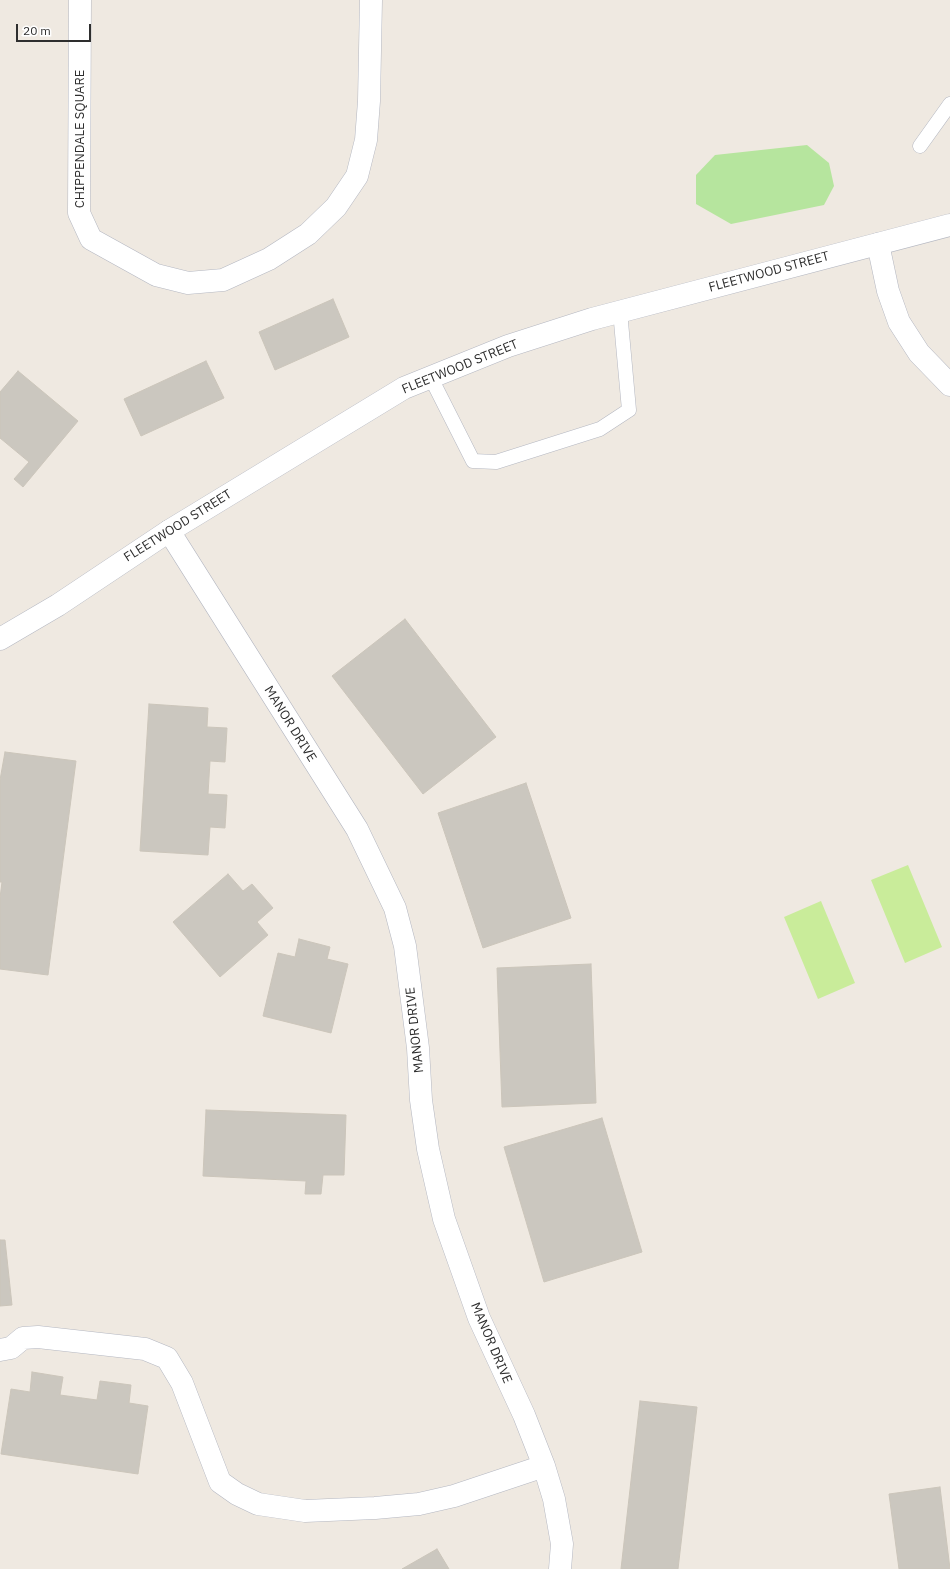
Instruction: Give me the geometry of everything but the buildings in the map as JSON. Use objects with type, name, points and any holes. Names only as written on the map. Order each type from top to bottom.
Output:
[{"type":"street","name":"CHIPPENDALE SQUARE","points":[[80,0],[79,213],[91,239],[156,275],[188,283],[223,280],[269,259],[308,234],[336,207],[357,176],[366,140],[369,101],[371,0]]},
{"type":"street","name":"FLEETWOOD STREET","points":[[0,640],[58,605],[169,531],[404,388],[508,346],[592,319],[950,225]]},
{"type":"street","points":[[878,244],[888,291],[899,322],[919,352],[950,385]]},
{"type":"street","name":"MANOR DRIVE","points":[[169,531],[357,830],[395,908],[405,946],[418,1048],[421,1100],[428,1149],[444,1218],[479,1318],[524,1415],[544,1466],[554,1499],[562,1544],[560,1569]]},
{"type":"street","points":[[0,1350],[10,1348],[23,1338],[38,1337],[145,1349],[167,1358],[174,1367],[182,1383],[220,1482],[237,1494],[258,1504],[305,1511],[375,1508],[419,1504],[454,1496],[544,1466]]},
{"type":"lane","points":[[920,146],[950,104]]},
{"type":"lane","points":[[431,378],[473,461],[496,462],[600,429],[628,410],[620,311]]},
{"type":"green space","points":[[807,145],[829,163],[834,186],[824,205],[731,224],[696,204],[696,175],[715,155]]},
{"type":"green space","points":[[908,865],[942,947],[905,963],[871,880]]},
{"type":"green space","points":[[821,901],[855,983],[818,999],[784,917]]}]
